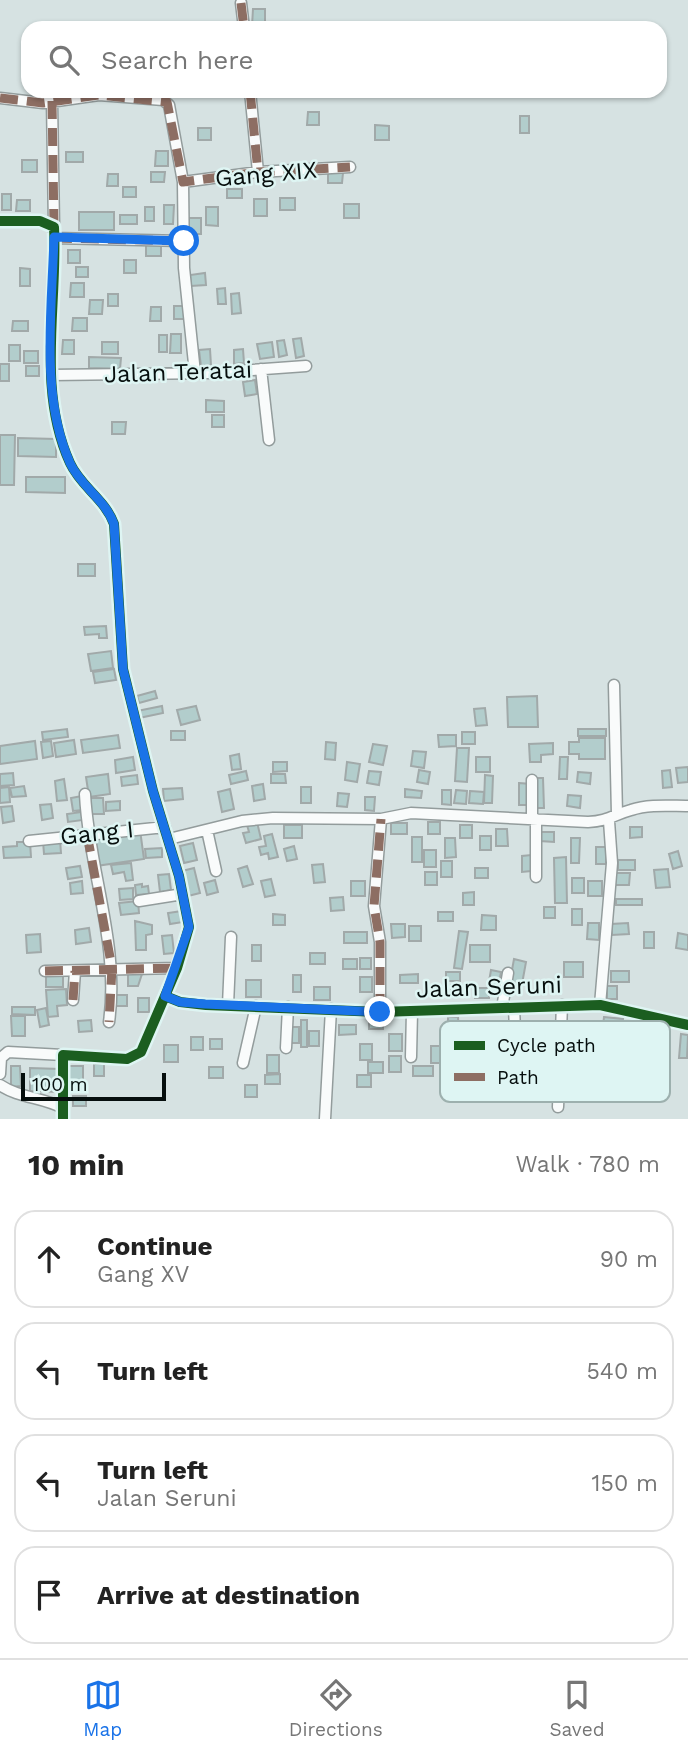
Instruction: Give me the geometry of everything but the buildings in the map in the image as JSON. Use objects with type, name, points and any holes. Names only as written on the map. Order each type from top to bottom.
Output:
[{"type":"street","points":[[241,3],[243,21]]},
{"type":"street","points":[[0,98],[52,101],[76,98]]},
{"type":"street","points":[[128,98],[167,102],[183,182],[186,293],[195,373]]},
{"type":"street","points":[[251,98],[258,172]]},
{"type":"street","points":[[0,1074],[1,1058],[8,1052],[132,1058],[146,1043],[177,968],[189,927],[169,839],[134,720],[123,669],[114,524],[108,509],[70,463],[54,407],[51,375],[54,232],[52,101]]},
{"type":"street","name":"Gang XIX","points":[[183,182],[258,172],[350,167]]},
{"type":"street","points":[[0,220],[40,221],[54,232],[184,241]]},
{"type":"street","name":"Jalan Teratai","points":[[51,375],[195,373],[306,366]]},
{"type":"street","points":[[261,369],[269,440]]},
{"type":"street","points":[[614,685],[617,814]]},
{"type":"street","points":[[532,780],[536,877]]},
{"type":"street","points":[[85,794],[87,834],[112,968],[109,1022]]},
{"type":"street","points":[[169,839],[242,821],[273,818],[381,819],[411,813],[609,821],[617,814],[648,806],[688,806]]},
{"type":"street","points":[[380,1012],[380,942],[374,906],[381,819]]},
{"type":"street","points":[[600,1005],[612,863],[609,821]]},
{"type":"street","name":"Gang I","points":[[29,841],[165,827]]},
{"type":"street","points":[[207,830],[216,871]]},
{"type":"street","points":[[139,901],[183,894]]},
{"type":"street","points":[[228,1005],[231,937]]},
{"type":"street","points":[[45,971],[177,968]]},
{"type":"street","points":[[73,1000],[75,971]]},
{"type":"street","points":[[502,1008],[508,973]]},
{"type":"street","name":"Jalan Seruni","points":[[165,996],[180,1002],[380,1012],[600,1005],[688,1024]]},
{"type":"street","points":[[561,1021],[562,1005]]},
{"type":"street","points":[[243,1063],[256,1006]]},
{"type":"street","points":[[286,1048],[288,1007]]},
{"type":"street","points":[[514,1008],[515,1021]]},
{"type":"street","points":[[325,1119],[331,1009]]},
{"type":"street","points":[[411,1057],[412,1011]]},
{"type":"street","points":[[63,1055],[63,1113]]},
{"type":"street","points":[[0,1085],[17,1095],[44,1099],[63,1113]]},
{"type":"street","points":[[558,1102],[558,1107]]},
{"type":"marked path","points":[[241,3],[243,21]]},
{"type":"marked path","points":[[0,98],[43,103],[78,98]]},
{"type":"marked path","points":[[128,98],[167,102],[183,182],[258,172],[350,167]]},
{"type":"marked path","points":[[251,98],[258,172]]},
{"type":"marked path","points":[[52,101],[54,227]]},
{"type":"marked path","points":[[54,238],[184,241]]},
{"type":"marked path","points":[[380,1012],[380,942],[374,906],[381,819]]},
{"type":"marked path","points":[[87,834],[112,968],[109,1022]]},
{"type":"marked path","points":[[45,971],[177,968]]},
{"type":"marked path","points":[[73,1000],[75,971]]},
{"type":"cycle path","points":[[0,221],[40,221],[54,227],[51,346],[54,405],[60,435],[70,463],[80,479],[105,507],[114,524],[123,669],[153,791],[179,876],[189,927],[177,968],[141,1052],[127,1059],[63,1055],[63,1119]]},
{"type":"cycle path","points":[[165,996],[180,1002],[206,1005],[380,1012],[600,1005],[688,1025]]},
{"type":"route","points":[[184,241],[54,237],[51,340],[54,407],[70,463],[78,476],[108,509],[114,524],[118,625],[123,669],[131,709],[169,839],[188,918],[185,943],[165,996],[180,1002],[205,1004],[380,1012]]}]
